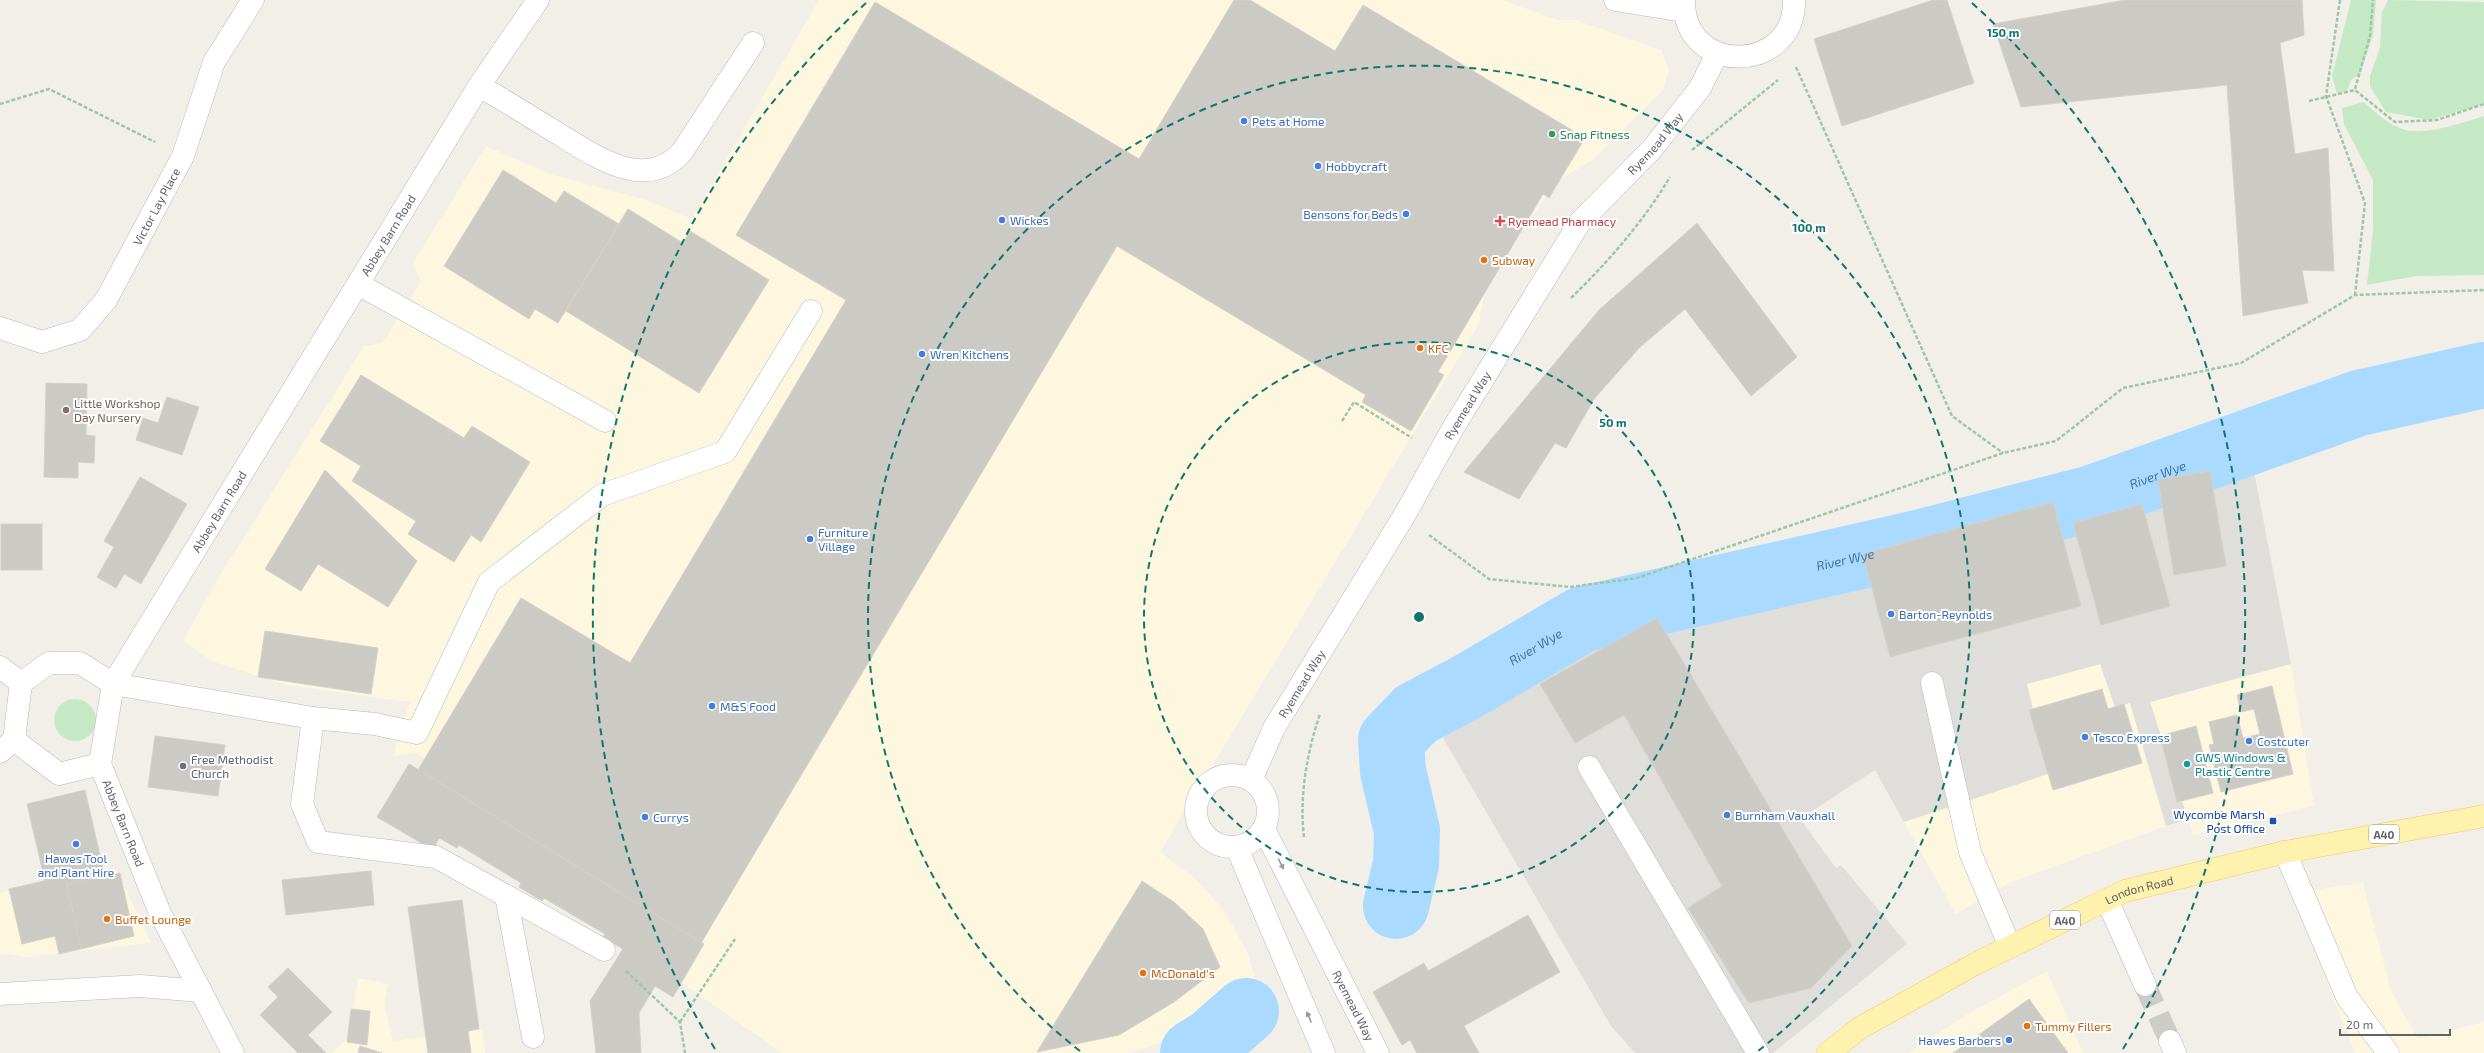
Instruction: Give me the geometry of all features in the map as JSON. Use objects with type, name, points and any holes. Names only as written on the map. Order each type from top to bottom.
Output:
[{"type":"main road","name":"London Road","points":[[1828,1053],[1860,1028],[1975,964],[2125,891],[2285,852],[2484,816]]},
{"type":"street","name":"Victor Lay Place","points":[[0,328],[42,342],[80,330],[106,300],[183,156],[214,62],[254,0]]},
{"type":"street","name":"Abbey Barn Road","points":[[233,1053],[160,913],[100,764],[112,684],[479,86],[538,0]]},
{"type":"street","points":[[1615,0],[1684,5],[1689,28],[1700,42],[1717,54],[1731,57],[1749,57],[1766,51],[1780,40],[1790,25],[1794,0]]},
{"type":"street","points":[[479,86],[610,164],[640,170],[657,170],[674,162],[682,152],[753,43]]},
{"type":"street","name":"Ryemead Way","points":[[1251,780],[1274,728],[1404,516],[1438,455],[1580,222],[1652,149],[1700,88],[1717,54]]},
{"type":"street","points":[[358,284],[605,421]]},
{"type":"street","points":[[100,764],[59,774],[7,746],[22,683],[49,663],[80,663],[112,684],[313,718],[375,724],[417,733],[489,582],[602,495],[725,452],[811,311]]},
{"type":"street","points":[[0,667],[22,683]]},
{"type":"street","points":[[1932,683],[1970,852],[2010,947]]},
{"type":"street","points":[[313,718],[302,804],[318,842],[436,857],[604,950]]},
{"type":"street","points":[[1589,767],[1758,1053]]},
{"type":"street","points":[[1229,775],[1251,780],[1266,796],[1268,808],[1264,829],[1257,838],[1237,848],[1214,843],[1205,835],[1199,826],[1196,814],[1197,803],[1201,792],[1218,778],[1229,775]]},
{"type":"street","name":"Ryemead Way","points":[[1264,829],[1378,1053]]},
{"type":"street","points":[[1237,848],[1324,1053]]},
{"type":"street","points":[[2285,852],[2347,997],[2388,1053]]},
{"type":"street","points":[[506,896],[533,1037]]},
{"type":"street","points":[[2107,900],[2145,985]]},
{"type":"street","points":[[0,994],[140,986],[201,991]]},
{"type":"path","points":[[2340,0],[2326,96],[2365,203],[2355,295]]},
{"type":"path","points":[[2355,90],[2370,36],[2373,0]]},
{"type":"path","points":[[1789,71],[1795,66],[1952,416],[2003,453]]},
{"type":"path","points":[[1686,155],[1783,76]]},
{"type":"path","points":[[0,104],[49,89],[183,156]]},
{"type":"path","points":[[2309,101],[2355,90]]},
{"type":"path","points":[[2355,90],[2395,122],[2437,120],[2484,104]]},
{"type":"path","points":[[1570,299],[1604,266],[1652,207],[1672,174]]},
{"type":"path","points":[[1404,516],[1489,579],[1570,587],[1637,578],[2003,453],[2056,441],[2123,388],[2241,363],[2355,295],[2484,290]]},
{"type":"path","points":[[1342,421],[1354,402],[1438,455]]},
{"type":"path","points":[[1304,838],[1302,817],[1311,740],[1321,713]]},
{"type":"path","points":[[680,1022],[735,939]]},
{"type":"path","points":[[604,950],[680,1022],[685,1053]]},
{"type":"shaded area","points":[[819,0],[1502,0],[1558,20],[1576,20],[1661,50],[1669,69],[1663,90],[1594,159],[1557,181],[1487,281],[1478,326],[1160,852],[1196,879],[1226,913],[1248,954],[1258,987],[1185,1034],[1130,1053],[782,1053],[655,964],[686,915],[416,753],[393,756],[410,702],[287,685],[214,662],[183,641],[213,587],[364,346],[382,343],[421,282],[413,263],[486,146],[550,174],[643,199],[692,219]]},
{"type":"shaded area","points":[[2244,419],[2291,664],[2150,702],[2188,819],[2166,826],[2130,703],[2115,707],[2100,664],[2027,684],[2048,774],[1904,822],[1875,770],[1800,819],[1836,868],[1841,865],[1907,944],[1773,1053],[1635,1053],[1611,1026],[1435,724],[1659,611],[1797,567],[2057,502],[2158,464],[2190,441]]},
{"type":"shaded area","points":[[2100,664],[2115,707],[2130,703],[2166,826],[2011,882],[1956,914],[1904,822],[2048,774],[2027,684]]},
{"type":"shaded area","points":[[2291,664],[2314,806],[2193,835],[2150,702]]},
{"type":"shaded area","points":[[117,870],[151,943],[25,957],[0,953],[0,893]]},
{"type":"shaded area","points":[[2363,883],[2391,991],[2418,1039],[2484,1022],[2484,1053],[2355,1053],[2292,893]]},
{"type":"shaded area","points":[[2047,971],[2083,1053],[1908,1053],[1973,1011]]},
{"type":"shaded area","points":[[358,978],[388,984],[384,1005],[393,1041],[482,1029],[485,1053],[332,1053],[348,1038]]},
{"type":"green space","points":[[2351,0],[2376,0],[2373,35],[2360,74],[2351,80],[2347,91],[2337,94],[2332,76]]},
{"type":"green space","points":[[2388,0],[2484,2],[2484,104],[2429,120],[2386,112],[2370,86],[2370,76],[2380,48],[2382,12]]},
{"type":"green space","points":[[2364,102],[2383,119],[2405,130],[2434,130],[2484,116],[2484,275],[2416,276],[2367,285],[2373,231],[2373,180],[2344,124],[2342,108]]},
{"type":"green space","points":[[71,699],[79,699],[90,705],[96,716],[96,724],[90,735],[79,741],[71,741],[60,735],[54,724],[54,716],[60,705]]},
{"type":"building","points":[[1234,0],[1250,0],[1335,51],[1363,5],[1585,138],[1549,198],[1543,194],[1438,372],[1444,375],[1411,431],[1362,402],[1366,395],[1117,246],[701,943],[418,770],[521,598],[630,663],[846,300],[736,235],[875,2],[1139,159]]},
{"type":"building","points":[[1933,0],[1947,0],[1974,83],[1842,126],[1814,39]]},
{"type":"building","points":[[2125,0],[2302,0],[2304,35],[2280,43],[2295,154],[2328,148],[2334,271],[2302,270],[2308,303],[2243,316],[2227,85],[2021,107],[1993,24]]},
{"type":"building","points":[[503,170],[556,203],[564,191],[619,224],[558,323],[535,309],[529,319],[444,266]]},
{"type":"building","points":[[628,209],[683,243],[690,231],[769,280],[699,393],[566,311]]},
{"type":"building","points":[[1697,223],[1797,357],[1751,396],[1685,309],[1640,347],[1594,399],[1566,448],[1555,443],[1519,499],[1464,472],[1599,310]]},
{"type":"building","points":[[361,375],[464,438],[472,426],[530,462],[481,542],[471,535],[454,562],[408,534],[416,521],[352,481],[361,466],[320,441]]},
{"type":"building","name":"Little Workshop Day Nursery","points":[[46,383],[87,384],[86,435],[95,436],[94,463],[78,462],[78,478],[44,477]]},
{"type":"building","points":[[167,397],[199,407],[182,455],[136,440],[143,418],[158,423]]},
{"type":"building","points":[[325,470],[417,561],[388,607],[318,564],[301,591],[265,569]]},
{"type":"building","points":[[2210,471],[2226,566],[2174,575],[2158,480]]},
{"type":"building","points":[[140,477],[187,504],[141,584],[124,574],[116,588],[97,577],[114,547],[104,541]]},
{"type":"building","points":[[2053,502],[2081,606],[1890,657],[1863,554]]},
{"type":"building","points":[[2142,504],[2170,606],[2101,625],[2073,523]]},
{"type":"building","points":[[1,524],[42,524],[42,570],[1,570]]},
{"type":"building","name":"Burnham Vauxhall","points":[[1657,618],[1852,946],[1811,988],[1749,1003],[1688,908],[1722,886],[1624,715],[1575,743],[1540,684]]},
{"type":"building","points":[[265,631],[378,648],[371,694],[258,677]]},
{"type":"building","name":"Costcuter","points":[[2272,686],[2293,774],[2221,792],[2209,745],[2214,744],[2209,722],[2237,715],[2243,738],[2260,734],[2254,709],[2241,712],[2237,695]]},
{"type":"building","name":"Tesco Express","points":[[2102,689],[2108,709],[2124,704],[2142,763],[2053,790],[2029,710]]},
{"type":"building","name":"GWS Windows & Plastic Centre","points":[[2196,726],[2213,793],[2177,802],[2160,736]]},
{"type":"building","points":[[155,736],[225,745],[218,796],[148,787]]},
{"type":"building","points":[[409,764],[704,944],[673,997],[655,986],[639,1013],[641,1053],[596,1053],[590,1001],[623,949],[603,937],[605,934],[544,898],[542,901],[519,887],[521,883],[459,845],[457,848],[439,838],[433,850],[377,817]]},
{"type":"building","points":[[85,790],[105,877],[66,885],[65,876],[45,881],[27,804]]},
{"type":"building","points":[[371,871],[374,905],[286,915],[282,880]]},
{"type":"building","points":[[120,873],[134,936],[81,949],[66,885]]},
{"type":"building","points":[[65,876],[81,949],[59,954],[55,936],[22,944],[9,889]]},
{"type":"building","points":[[1142,881],[1174,902],[1203,929],[1220,967],[1174,1002],[1119,1035],[1037,1052]]},
{"type":"building","points":[[462,900],[479,1029],[468,1031],[471,1053],[428,1053],[408,907]]},
{"type":"building","points":[[1528,915],[1560,972],[1464,1026],[1479,1053],[1417,1053],[1410,1040],[1402,1045],[1373,992],[1424,963],[1428,971]]},
{"type":"building","points":[[288,968],[332,1012],[308,1035],[326,1053],[298,1053],[260,1015],[278,997],[268,987]]},
{"type":"building","points":[[2029,999],[2068,1053],[1953,1053]]},
{"type":"building","points":[[351,1009],[370,1011],[367,1045],[347,1042]]},
{"type":"building","points":[[360,1046],[382,1053],[358,1053]]},
{"type":"waterway","name":"River Wye","points":[[1396,906],[1406,864],[1407,831],[1393,771],[1391,740],[1416,714],[1467,687],[1583,619],[1918,543],[2089,499],[2359,403],[2484,375]]},
{"type":"waterway","name":"River Wye","points":[[1193,1053],[1212,1041],[1246,1011]]},
{"type":"tunnel","points":[[2145,985],[2170,1041]]},
{"type":"place","name":"Pets at Home","points":[[1244,121]]},
{"type":"place","name":"Snap Fitness","points":[[1552,134]]},
{"type":"place","name":"Hobbycraft","points":[[1318,166]]},
{"type":"place","name":"Bensons for Beds","points":[[1406,214]]},
{"type":"place","name":"Wickes","points":[[1002,220]]},
{"type":"place","name":"Ryemead Pharmacy","points":[[1500,221]]},
{"type":"place","name":"Subway","points":[[1484,260]]},
{"type":"place","name":"KFC","points":[[1420,348]]},
{"type":"place","name":"Wren Kitchens","points":[[922,354]]},
{"type":"place","name":"Little Workshop Day Nursery","points":[[66,410]]},
{"type":"place","name":"Furniture Village","points":[[810,539]]},
{"type":"place","name":"Barton-Reynolds","points":[[1891,614]]},
{"type":"place","name":"M&S Food","points":[[712,706]]},
{"type":"place","name":"Tesco Express","points":[[2085,737]]},
{"type":"place","name":"Costcuter","points":[[2249,741]]},
{"type":"place","name":"GWS Windows & Plastic Centre","points":[[2187,764]]},
{"type":"place","name":"Free Methodist Church","points":[[183,766]]},
{"type":"place","name":"Burnham Vauxhall","points":[[1727,815]]},
{"type":"place","name":"Currys","points":[[645,817]]},
{"type":"place","name":"Wycombe Marsh Post Office","points":[[2273,821]]},
{"type":"place","name":"Hawes Tool and Plant Hire","points":[[76,844]]},
{"type":"place","name":"Buffet Lounge","points":[[107,919]]},
{"type":"place","name":"McDonald's","points":[[1143,973]]},
{"type":"place","name":"Tummy Fillers","points":[[2027,1026]]},
{"type":"place","name":"Hawes Barbers","points":[[2009,1040]]}]
